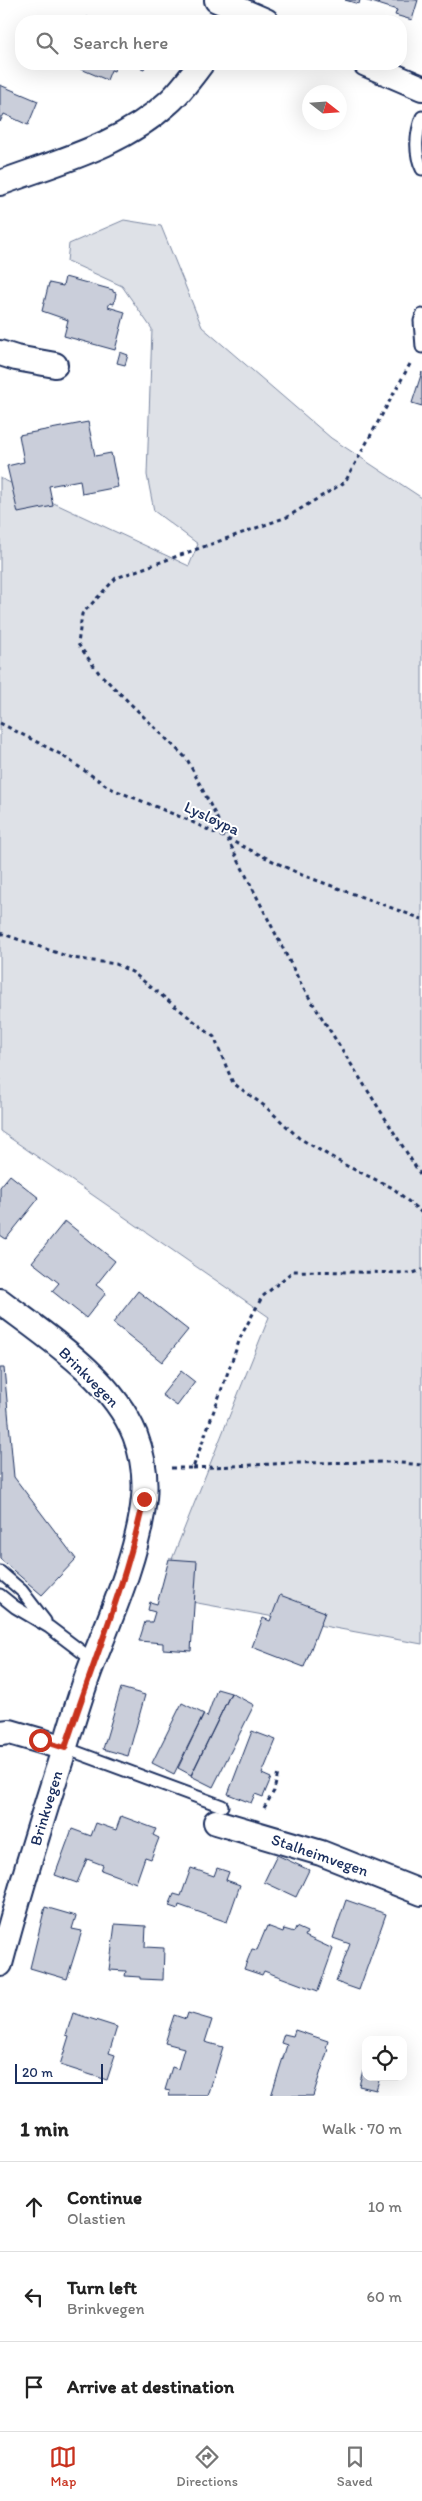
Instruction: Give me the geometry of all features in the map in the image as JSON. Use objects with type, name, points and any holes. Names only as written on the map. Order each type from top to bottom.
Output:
[{"type":"street","points":[[216,0],[237,15]]},
{"type":"street","points":[[0,183],[80,156],[127,132],[169,101],[196,70]]},
{"type":"street","points":[[380,70],[422,88]]},
{"type":"street","points":[[0,353],[55,365]]},
{"type":"street","name":"Brinkvegen","points":[[0,1301],[60,1346],[109,1393],[135,1435],[144,1468],[144,1499],[136,1537],[120,1594],[94,1661],[65,1748],[0,1964]]},
{"type":"street","points":[[0,1732],[10,1732],[65,1748]]},
{"type":"street","name":"Stalheimvegen","points":[[219,1814],[422,1893]]},
{"type":"lane","points":[[422,117],[416,134],[418,162],[422,169]]},
{"type":"lane","points":[[421,346],[422,315]]},
{"type":"lane","points":[[0,1572],[22,1590],[49,1627]]},
{"type":"lane","points":[[0,1595],[49,1627],[94,1661]]},
{"type":"lane","points":[[65,1748],[91,1756],[219,1814]]},
{"type":"path","points":[[421,346],[345,482],[287,517],[116,578],[82,614],[78,644],[99,672],[187,759],[302,986],[422,1177]]},
{"type":"path","name":"Lysløypa","points":[[0,724],[60,754],[110,788],[227,838],[302,875],[422,919]]},
{"type":"path","points":[[0,933],[72,958],[116,964],[132,972],[214,1037],[233,1083],[266,1107],[299,1138],[347,1166],[393,1188],[422,1214]]},
{"type":"path","points":[[193,1468],[241,1336],[262,1297],[293,1271],[414,1273],[422,1270]]},
{"type":"path","points":[[144,1468],[193,1468],[292,1463],[392,1462],[422,1465]]},
{"type":"path","points":[[219,1814],[261,1810],[270,1799],[278,1773]]},
{"type":"shaded area","points":[[124,220],[161,226],[202,327],[331,438],[422,498],[422,1644],[181,1600],[164,1579],[269,1317],[0,1131],[0,478],[189,566],[198,544],[154,511],[147,475],[152,329],[122,286],[67,261],[69,244]]},
{"type":"building","points":[[345,0],[360,0],[359,4]]},
{"type":"building","points":[[364,0],[380,0],[378,4]]},
{"type":"building","points":[[380,0],[418,0],[412,20],[407,19],[407,15],[395,15],[397,10],[378,4]]},
{"type":"building","points":[[83,70],[111,70],[107,80]]},
{"type":"building","points":[[0,85],[38,101],[28,125],[4,114],[0,122]]},
{"type":"building","points":[[65,277],[113,290],[116,293],[114,304],[110,303],[108,307],[125,312],[115,350],[64,336],[68,320],[42,311],[49,283],[63,286]]},
{"type":"building","points":[[120,352],[128,355],[125,365],[117,363]]},
{"type":"building","points":[[422,372],[422,406],[412,403]]},
{"type":"building","points":[[88,422],[95,456],[111,453],[118,487],[82,494],[80,480],[49,486],[53,506],[18,513],[7,466],[24,462],[19,435]]},
{"type":"building","points":[[10,1175],[39,1198],[6,1239],[0,1235],[0,1187]]},
{"type":"building","points":[[65,1221],[115,1261],[96,1285],[106,1293],[86,1318],[52,1291],[59,1283],[32,1262]]},
{"type":"building","points":[[138,1291],[188,1330],[162,1362],[113,1323]]},
{"type":"building","points":[[0,1368],[4,1368],[14,1477],[76,1559],[42,1595],[0,1559]]},
{"type":"building","points":[[181,1371],[195,1382],[177,1406],[162,1395]]},
{"type":"building","points":[[169,1559],[197,1561],[191,1651],[163,1649],[163,1643],[139,1641],[145,1622],[152,1622],[155,1612],[148,1610],[150,1602],[157,1604]]},
{"type":"building","points":[[280,1595],[325,1612],[304,1667],[252,1647],[263,1618],[270,1621]]},
{"type":"building","points":[[121,1688],[145,1695],[128,1756],[103,1749]]},
{"type":"building","points":[[217,1689],[231,1693],[191,1775],[178,1768],[204,1714],[207,1717]]},
{"type":"building","points":[[231,1693],[254,1705],[213,1787],[191,1776]]},
{"type":"building","points":[[182,1703],[204,1714],[174,1774],[152,1763]]},
{"type":"building","points":[[252,1731],[276,1740],[262,1774],[271,1778],[263,1797],[255,1794],[251,1803],[228,1794]]},
{"type":"building","points":[[121,1816],[156,1829],[153,1835],[159,1838],[151,1859],[145,1857],[136,1883],[101,1870],[103,1865],[87,1859],[77,1883],[55,1875],[72,1829],[91,1836],[96,1823],[116,1830]]},
{"type":"building","points":[[277,1855],[309,1870],[296,1897],[264,1882]]},
{"type":"building","points":[[191,1868],[214,1876],[217,1868],[229,1872],[226,1880],[240,1885],[227,1922],[179,1905],[178,1909],[169,1906],[174,1894],[181,1896]]},
{"type":"building","points":[[346,1900],[386,1914],[359,1990],[336,1982],[350,1944],[333,1938]]},
{"type":"building","points":[[45,1907],[76,1916],[72,1929],[82,1931],[67,1979],[30,1968]]},
{"type":"building","points":[[115,1924],[146,1926],[145,1947],[164,1948],[163,1980],[140,1979],[140,1977],[125,1976],[126,1971],[109,1970]]},
{"type":"building","points":[[267,1926],[283,1932],[284,1929],[294,1932],[296,1927],[307,1932],[305,1936],[333,1949],[318,1991],[264,1971],[262,1975],[244,1969],[252,1949],[257,1950]]},
{"type":"building","points":[[73,2013],[117,2027],[109,2053],[115,2055],[107,2080],[60,2065],[69,2036],[66,2035]]},
{"type":"building","points":[[188,2013],[212,2020],[205,2042],[223,2047],[208,2096],[169,2096],[170,2091],[165,2090],[172,2067],[178,2069],[184,2048],[165,2043],[174,2015],[186,2019]]},
{"type":"building","points":[[295,2030],[328,2041],[326,2048],[328,2049],[313,2096],[271,2096],[287,2045],[281,2043],[284,2034],[293,2036]]},
{"type":"building","points":[[362,2074],[362,2081],[379,2081],[376,2090],[359,2086]]},
{"type":"route","points":[[40,1740],[65,1748],[92,1663],[120,1594],[136,1537],[144,1499]]}]
